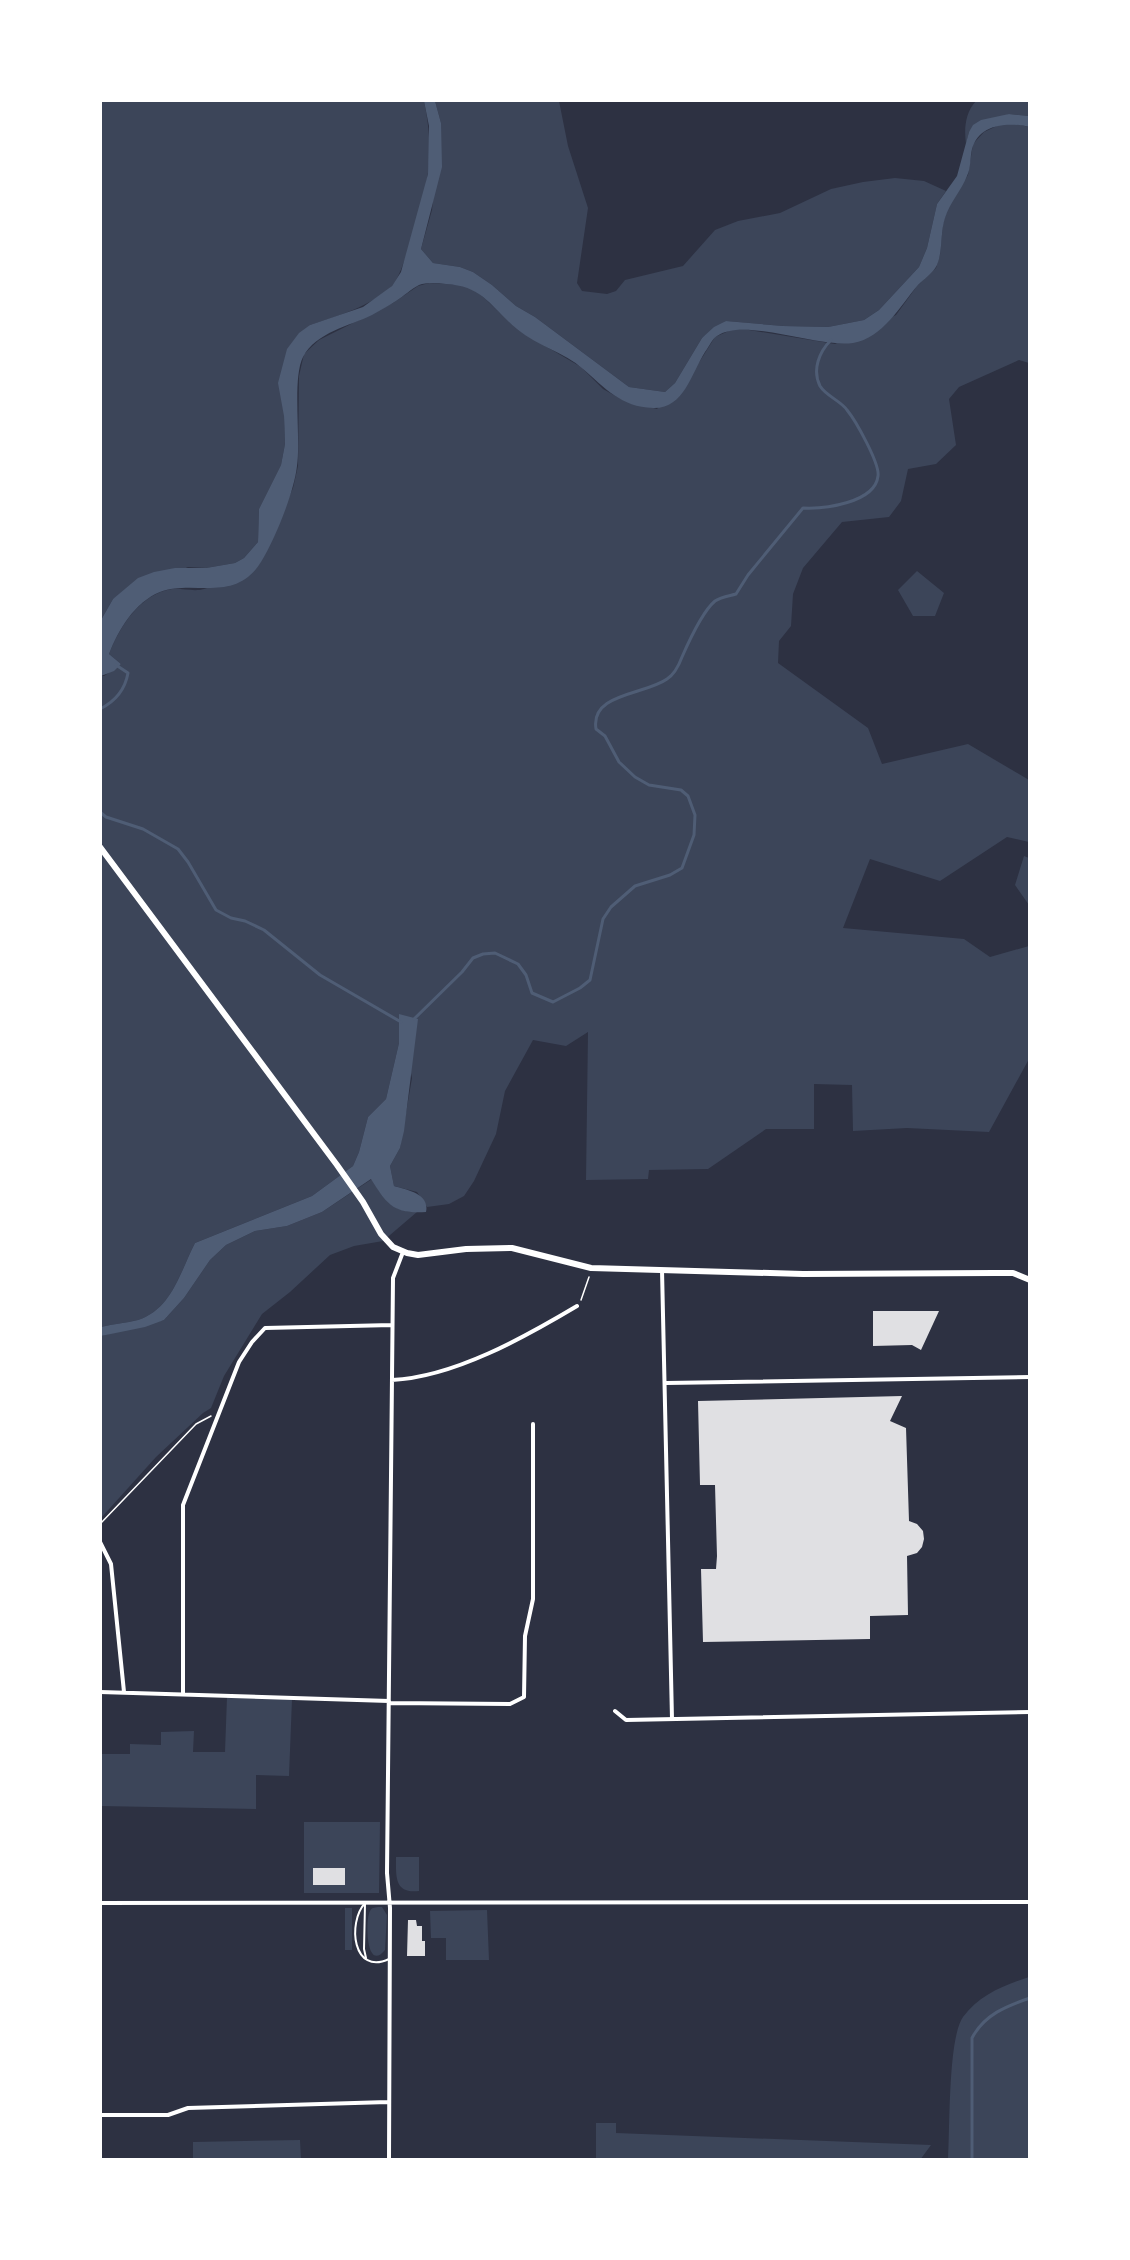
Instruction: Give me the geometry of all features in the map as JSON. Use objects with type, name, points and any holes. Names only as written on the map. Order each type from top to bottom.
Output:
[{"type":"main road","points":[[100,847],[338,1165],[381,1234],[391,1245],[402,1252],[418,1255],[466,1249],[512,1248],[591,1268],[873,1275],[1013,1273],[1029,1280]]},
{"type":"street","points":[[388,2160],[389,1903],[387,1873],[392,1325],[393,1278],[402,1252]]},
{"type":"street","points":[[662,1270],[672,1719]]},
{"type":"street","points":[[392,1380],[422,1376],[474,1359],[526,1336],[577,1306]]},
{"type":"street","points":[[183,1694],[183,1505],[239,1362],[252,1342],[265,1328],[392,1325]]},
{"type":"street","points":[[666,1383],[1029,1377]]},
{"type":"street","points":[[100,1692],[510,1704],[524,1696],[525,1636],[533,1599],[533,1424]]},
{"type":"street","points":[[100,1542],[111,1564],[124,1692]]},
{"type":"street","points":[[615,1711],[626,1720],[1029,1712]]},
{"type":"street","points":[[100,1903],[1029,1902]]},
{"type":"street","points":[[100,2115],[168,2115],[188,2108],[388,2102]]},
{"type":"lane","points":[[365,1903],[359,1910],[355,1944],[358,1952],[377,1962],[389,1959]]},
{"type":"lane","points":[[365,1903],[364,1949],[366,1958]]},
{"type":"path","points":[[577,1306],[591,1268]]},
{"type":"path","points":[[100,1524],[160,1458],[195,1424],[219,1412]]},
{"type":"shaded area","points":[[101,101],[424,101],[429,146],[428,173],[419,214],[403,265],[392,286],[365,305],[310,325],[284,416],[285,444],[281,465],[259,509],[258,542],[244,558],[235,563],[206,568],[188,567],[113,599],[101,620]]},
{"type":"shaded area","points":[[424,101],[435,101],[441,123],[442,167],[421,249],[433,263],[460,267],[473,272],[516,306],[535,317],[629,387],[665,392],[675,383],[702,338],[714,327],[726,321],[828,327],[864,320],[879,310],[919,267],[927,248],[937,204],[957,176],[973,125],[981,120],[1009,114],[1029,116],[1030,127],[996,126],[988,129],[976,140],[968,173],[945,218],[937,265],[890,320],[873,335],[853,343],[838,343],[763,331],[729,331],[714,339],[685,389],[672,403],[664,407],[642,407],[614,395],[576,363],[518,330],[478,294],[459,286],[432,283],[419,285],[372,315],[316,341],[303,357],[298,379],[298,454],[295,477],[283,516],[261,562],[251,575],[227,587],[173,589],[151,597],[128,618],[113,645],[109,654],[121,664],[114,671],[101,676],[101,620],[113,599],[138,578],[154,572],[235,563],[244,558],[258,542],[259,509],[281,465],[285,444],[284,416],[278,383],[287,349],[299,333],[310,325],[363,307],[392,286],[401,272],[428,174],[429,126]]},
{"type":"shaded area","points":[[435,101],[559,101],[568,146],[588,208],[577,283],[582,291],[607,294],[616,291],[625,280],[683,266],[715,230],[738,221],[780,213],[831,189],[895,178],[924,181],[946,191],[937,204],[927,248],[919,267],[879,310],[864,320],[828,327],[726,321],[702,338],[675,383],[665,392],[629,387],[535,317],[516,306],[473,272],[460,267],[433,263],[421,249],[432,210],[441,123]]},
{"type":"shaded area","points":[[976,101],[1029,101],[1029,116],[1009,114],[969,132],[966,144],[966,121]]},
{"type":"shaded area","points":[[1013,123],[1029,127],[1029,363],[1019,360],[959,387],[949,399],[956,445],[936,464],[908,469],[901,501],[889,517],[842,522],[803,568],[793,594],[791,626],[779,641],[778,663],[868,728],[882,764],[968,744],[1029,780],[1029,842],[1007,837],[940,881],[870,859],[843,928],[964,939],[990,957],[1029,946],[1029,1059],[989,1132],[907,1128],[853,1131],[852,1085],[814,1084],[814,1129],[766,1129],[708,1169],[649,1170],[648,1179],[586,1180],[588,1032],[566,1046],[533,1040],[505,1091],[496,1134],[474,1181],[464,1196],[449,1204],[427,1207],[417,1192],[394,1186],[390,1166],[400,1148],[412,1078],[399,1015],[399,1043],[386,1099],[368,1117],[353,1166],[312,1196],[195,1243],[174,1288],[159,1307],[150,1315],[138,1320],[101,1327],[101,676],[121,664],[109,654],[125,622],[150,597],[172,589],[196,590],[211,587],[260,563],[293,488],[298,466],[299,376],[304,354],[319,340],[393,303],[418,286],[429,283],[463,285],[478,292],[518,330],[581,367],[603,389],[621,399],[657,409],[700,361],[715,337],[731,330],[749,330],[835,344],[896,315],[917,286],[936,268],[940,255],[943,223],[949,205],[968,175],[973,144],[984,132],[1001,124]]},
{"type":"shaded area","points":[[917,571],[944,593],[935,616],[913,616],[898,590]]},
{"type":"shaded area","points":[[1024,856],[1029,858],[1029,905],[1015,885]]},
{"type":"shaded area","points":[[399,1014],[418,1019],[404,1131],[400,1148],[390,1166],[394,1186],[421,1196],[426,1212],[406,1211],[392,1206],[371,1179],[322,1212],[287,1226],[255,1231],[226,1245],[210,1260],[184,1298],[164,1320],[145,1327],[101,1336],[101,1327],[138,1320],[150,1315],[159,1307],[174,1288],[195,1243],[312,1196],[353,1166],[368,1117],[386,1099],[399,1043]]},
{"type":"shaded area","points":[[372,1179],[389,1203],[402,1210],[417,1212],[383,1241],[354,1246],[330,1255],[262,1314],[224,1376],[211,1408],[156,1457],[101,1518],[101,1336],[164,1320],[184,1298],[210,1260],[226,1245],[255,1231],[287,1226],[322,1212]]},
{"type":"shaded area","points":[[227,1697],[292,1699],[289,1776],[256,1775],[256,1809],[101,1806],[101,1754],[130,1754],[130,1744],[161,1745],[161,1732],[194,1731],[193,1752],[225,1752]]},
{"type":"shaded area","points":[[304,1822],[380,1822],[379,1893],[304,1893]]},
{"type":"shaded area","points":[[396,1857],[419,1857],[419,1891],[405,1890],[401,1887],[397,1877]]},
{"type":"shaded area","points":[[382,1907],[387,1915],[385,1950],[379,1955],[374,1955],[368,1942],[368,1916],[372,1908]]},
{"type":"shaded area","points":[[345,1908],[352,1908],[352,1950],[345,1950]]},
{"type":"shaded area","points":[[487,1910],[489,1960],[446,1960],[446,1938],[431,1938],[430,1911]]},
{"type":"shaded area","points":[[1029,1977],[1029,2159],[948,2159],[952,2063],[958,2028],[969,2009],[984,1997],[1001,1987]]},
{"type":"shaded area","points":[[596,2123],[616,2123],[616,2133],[931,2145],[920,2160],[596,2159]]},
{"type":"shaded area","points":[[300,2140],[301,2159],[193,2159],[193,2142]]},
{"type":"building","points":[[873,1311],[939,1311],[921,1350],[912,1345],[873,1346]]},
{"type":"building","points":[[902,1396],[890,1421],[906,1428],[909,1521],[917,1524],[923,1531],[924,1539],[917,1553],[907,1556],[908,1615],[870,1616],[870,1639],[703,1642],[701,1569],[716,1569],[717,1556],[715,1485],[700,1485],[698,1401]]},
{"type":"building","points":[[313,1868],[345,1868],[345,1885],[313,1885]]},
{"type":"building","points":[[408,1920],[416,1920],[417,1926],[422,1926],[425,1956],[407,1956]]},
{"type":"waterway","points":[[414,1019],[462,972],[473,958],[483,954],[495,953],[518,964],[526,975],[532,993],[553,1002],[580,988],[590,980],[603,919],[611,907],[635,886],[670,875],[682,868],[694,835],[695,815],[688,796],[681,790],[649,785],[635,777],[619,762],[605,736],[596,729],[596,717],[601,708],[610,702],[657,684],[672,675],[705,612],[715,601],[736,594],[748,575],[803,508],[847,503],[868,493],[875,485],[878,470],[861,433],[844,407],[823,390],[818,380],[818,362],[823,350],[831,340]]},
{"type":"waterway","points":[[100,709],[115,699],[125,685],[128,673],[116,665]]},
{"type":"waterway","points":[[100,812],[106,817],[143,829],[178,849],[216,910],[264,930],[320,975],[401,1022]]},
{"type":"waterway","points":[[972,2160],[972,2038],[983,2023],[996,2012],[1030,1998]]}]
